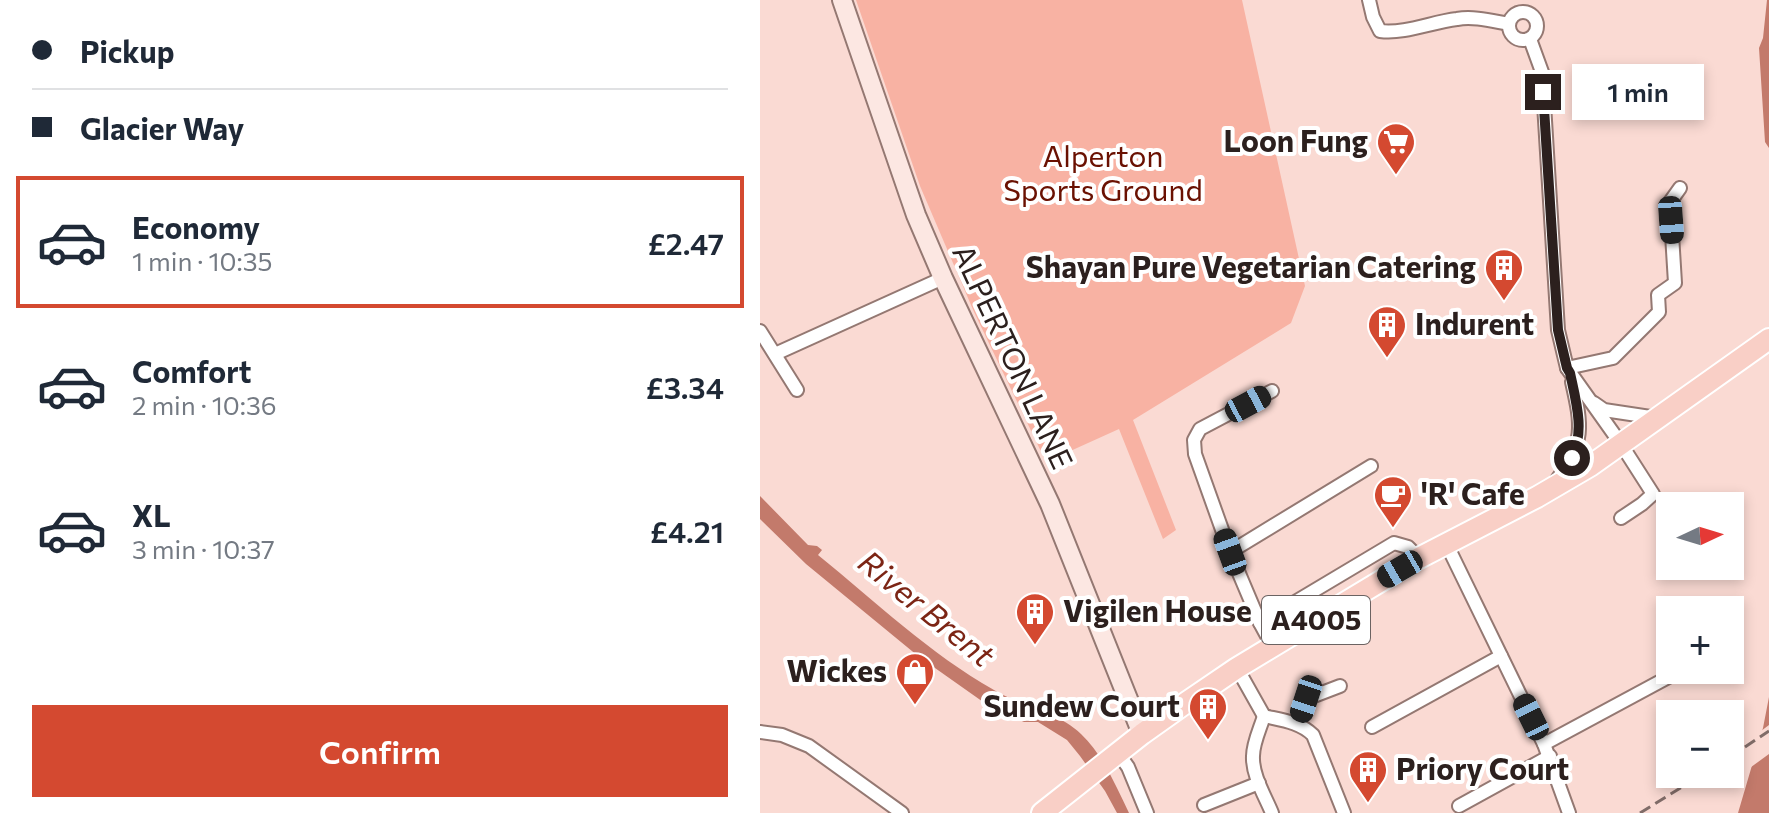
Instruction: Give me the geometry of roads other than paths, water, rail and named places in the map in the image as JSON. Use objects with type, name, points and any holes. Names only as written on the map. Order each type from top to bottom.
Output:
[{"type":"main road","name":"ALPERTON LANE","points":[[842,0],[916,215],[1050,504],[1142,734]]},
{"type":"main road","name":"A4005","points":[[1042,813],[1142,734],[1237,668],[1419,558],[1590,466],[1769,339]]},
{"type":"main road","name":"A4005","points":[[1738,363],[1769,353]]},
{"type":"street","points":[[1369,0],[1380,31],[1392,32],[1459,18],[1509,24]]},
{"type":"street","points":[[1522,11],[1532,14],[1538,23],[1536,33],[1530,39],[1522,40],[1514,37],[1509,24],[1516,13],[1522,11]]},
{"type":"street","points":[[1530,39],[1542,72],[1558,330],[1578,414],[1579,438],[1572,458],[1550,490]]},
{"type":"street","points":[[1568,370],[1613,358],[1659,312],[1658,295],[1675,283],[1670,202],[1680,188]]},
{"type":"street","points":[[775,354],[943,278]]},
{"type":"street","points":[[760,331],[797,390]]},
{"type":"street","points":[[1568,370],[1653,494],[1621,518]]},
{"type":"street","points":[[1272,391],[1200,429],[1194,440],[1195,454],[1230,552],[1273,647]]},
{"type":"street","points":[[1588,399],[1604,410],[1658,418]]},
{"type":"street","points":[[1230,552],[1371,466]]},
{"type":"street","points":[[1260,623],[1394,543],[1408,547],[1419,558]]},
{"type":"street","points":[[1446,543],[1547,750],[1569,813]]},
{"type":"street","points":[[1372,727],[1501,656]]},
{"type":"street","points":[[1237,668],[1264,716],[1253,759],[1272,813]]},
{"type":"street","points":[[1459,806],[1657,684]]},
{"type":"street","points":[[1298,724],[1306,699],[1340,686]]},
{"type":"street","points":[[1264,716],[1310,730],[1344,813]]},
{"type":"street","points":[[760,732],[782,735],[809,746],[902,813]]},
{"type":"street","points":[[1113,757],[1128,767],[1147,813]]},
{"type":"street","points":[[1204,805],[1259,783]]},
{"type":"railway","points":[[1744,748],[1769,731]]},
{"type":"railway","points":[[1640,813],[1680,788]]},
{"type":"place","name":"Loon Fung","points":[[1396,176]]},
{"type":"place","name":"Shayan Pure Vegetarian Catering","points":[[1504,302]]},
{"type":"place","name":"Indurent","points":[[1387,359]]},
{"type":"place","name":"'R' Cafe","points":[[1393,529]]},
{"type":"place","name":"Vigilen House","points":[[1035,646]]},
{"type":"place","name":"Wickes","points":[[915,706]]},
{"type":"place","name":"Sundew Court","points":[[1208,741]]},
{"type":"place","name":"Priory Court","points":[[1368,804]]},
{"type":"park label","name":"Alperton Sports Ground","points":[[1103,174]]},
{"type":"water label","name":"River Brent","points":[[926,609]]}]
